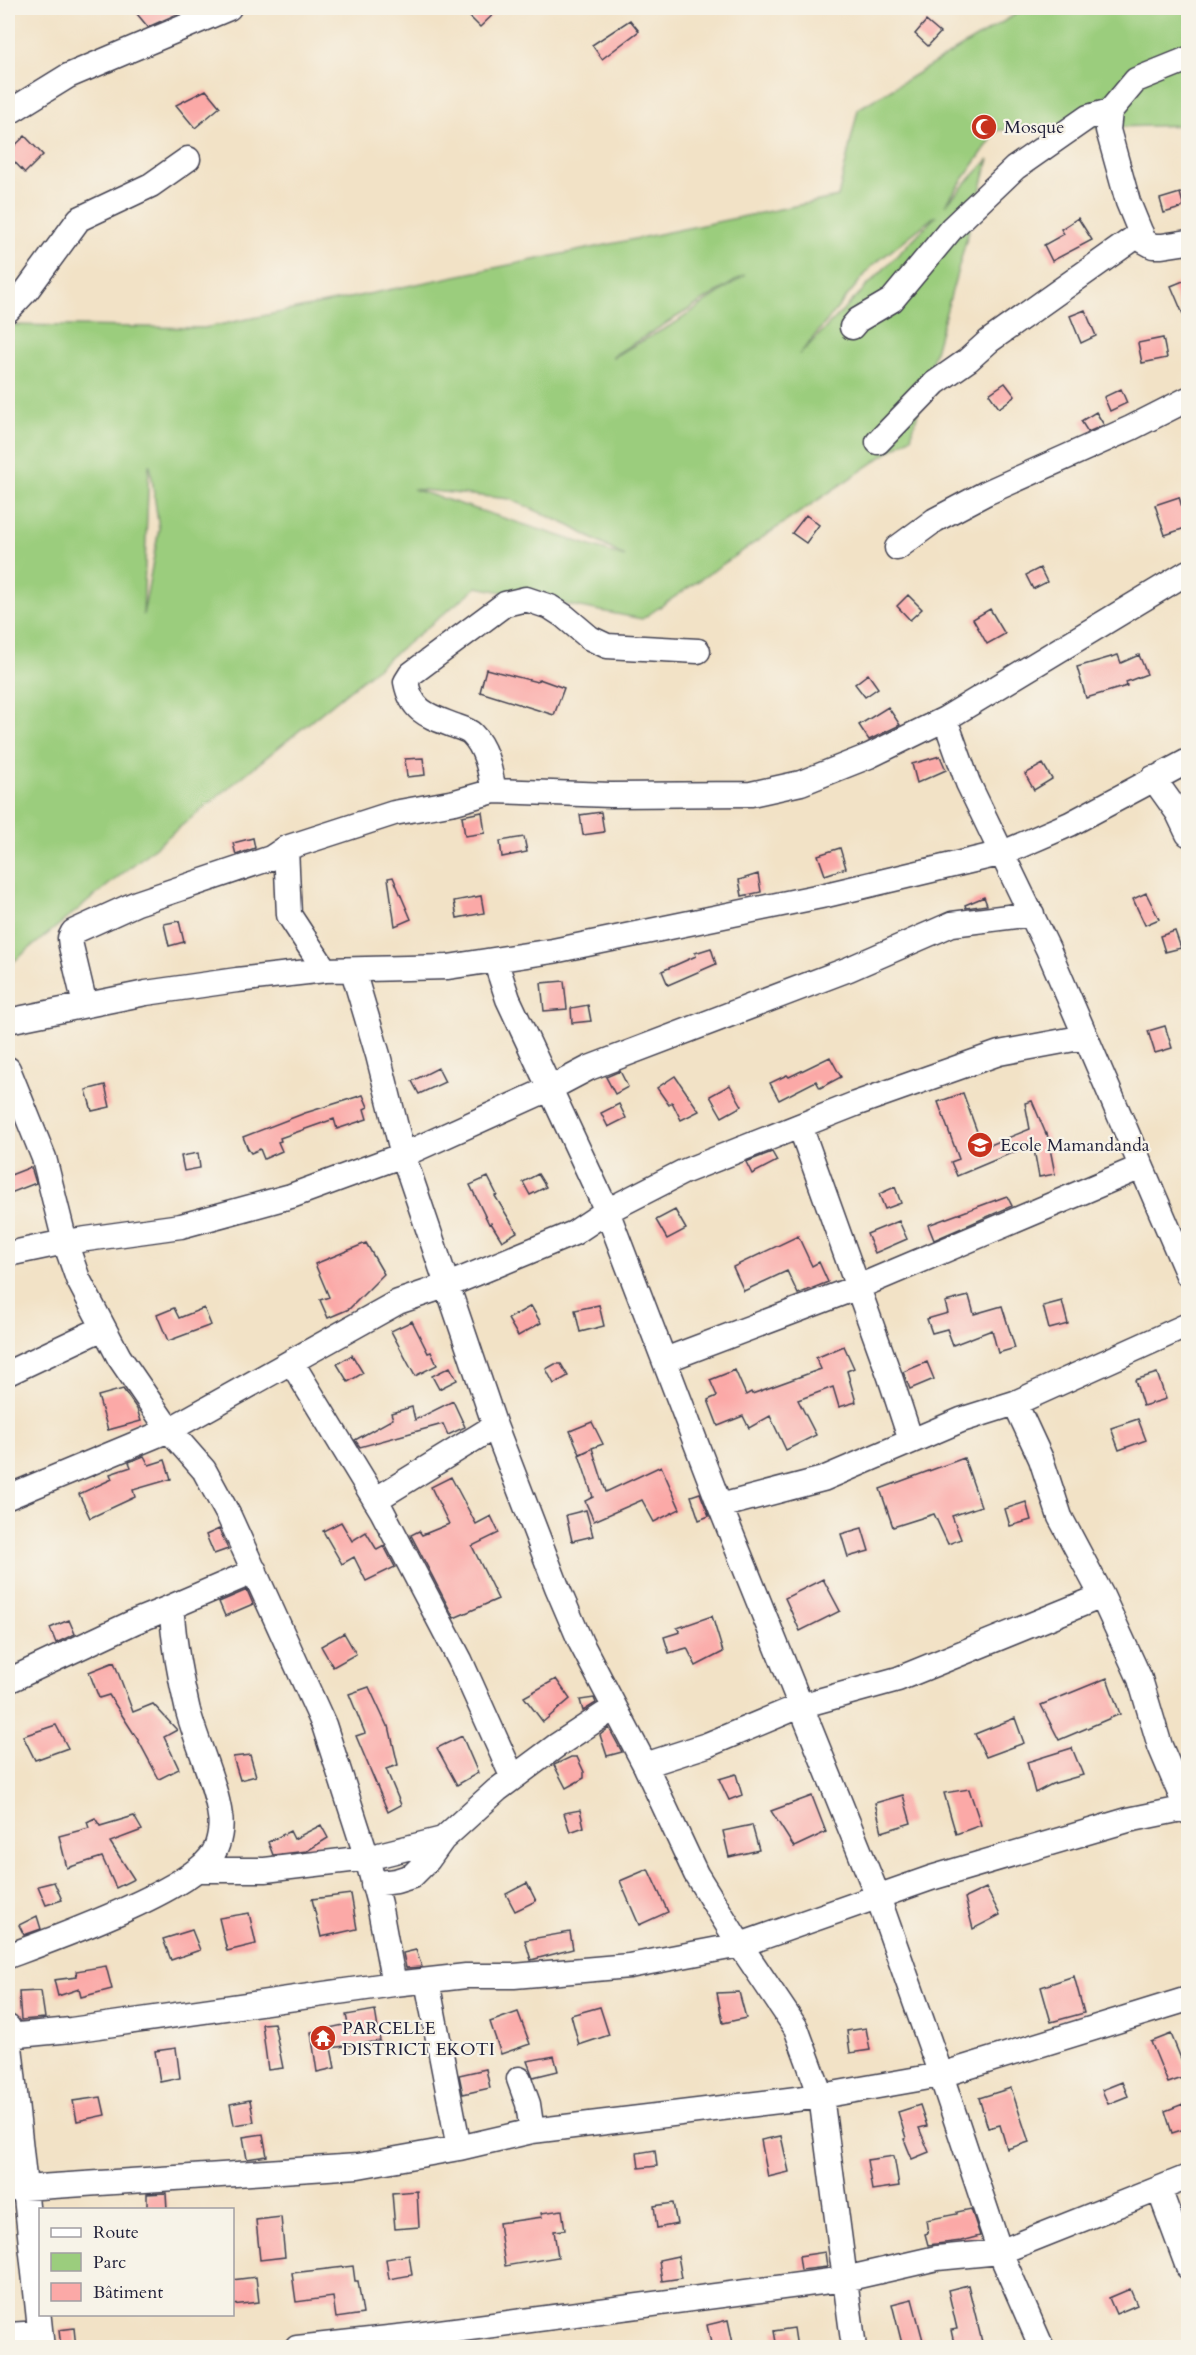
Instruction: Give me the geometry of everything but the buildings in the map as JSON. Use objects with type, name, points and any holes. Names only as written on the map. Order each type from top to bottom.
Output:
[{"type":"street","points":[[8,113],[68,76],[229,8]]},
{"type":"street","points":[[1188,59],[1136,80],[1110,111],[1108,130],[1128,202],[1144,241],[1153,246],[1188,242]]},
{"type":"street","points":[[852,327],[858,320],[892,300],[952,228],[1015,168],[1088,117],[1110,111]]},
{"type":"street","points":[[8,310],[27,290],[79,219],[151,185],[188,159]]},
{"type":"street","points":[[878,442],[935,383],[968,360],[989,341],[1141,232]]},
{"type":"street","points":[[897,548],[934,520],[986,493],[1131,428],[1188,399]]},
{"type":"street","points":[[85,1005],[71,946],[70,938],[73,932],[137,903],[271,858],[286,848],[394,813],[456,802],[494,791],[610,795],[751,794],[801,783],[869,756],[945,719],[1188,572]]},
{"type":"street","points":[[494,791],[488,764],[471,734],[425,714],[414,706],[406,682],[411,674],[505,604],[526,599],[538,601],[564,616],[590,638],[608,646],[698,651]]},
{"type":"street","points":[[945,719],[968,783],[1032,914],[1188,1275]]},
{"type":"street","points":[[8,1021],[85,1005],[237,980],[325,970],[447,967],[554,951],[826,895],[1003,853],[1070,824],[1188,761]]},
{"type":"street","points":[[1153,778],[1178,813],[1188,834]]},
{"type":"street","points":[[286,848],[289,915],[325,970]]},
{"type":"street","points":[[8,1254],[65,1242],[182,1226],[291,1196],[403,1155],[551,1088],[589,1068],[849,969],[952,924],[1032,914]]},
{"type":"street","points":[[495,960],[508,999],[607,1211],[720,1506],[878,1897],[1000,2252],[1042,2348]]},
{"type":"street","points":[[353,971],[378,1055],[403,1155],[495,1426],[556,1587],[580,1643],[645,1765],[696,1874],[796,2028],[821,2096],[854,2348]]},
{"type":"street","points":[[8,1497],[169,1430],[398,1302],[448,1285],[574,1233],[607,1211],[683,1172],[855,1104],[999,1053],[1085,1037]]},
{"type":"street","points":[[8,1069],[44,1158],[65,1242],[78,1280],[119,1357],[169,1430],[204,1470],[255,1571],[324,1725],[367,1858],[379,1904],[394,1984]]},
{"type":"street","points":[[800,1126],[911,1441]]},
{"type":"street","points":[[664,1360],[858,1287],[1141,1167]]},
{"type":"street","points":[[720,1506],[823,1479],[962,1420],[1015,1403],[1188,1325]]},
{"type":"street","points":[[8,1373],[103,1328]]},
{"type":"street","points":[[292,1363],[375,1500],[460,1660],[513,1778]]},
{"type":"street","points":[[8,2036],[71,2030],[394,1984],[466,1976],[514,1976],[629,1966],[740,1945],[878,1897],[1070,1836],[1128,1820],[1188,1810],[1160,1746],[1140,1679],[1102,1596],[1060,1516],[1041,1459],[1015,1403]]},
{"type":"street","points":[[375,1500],[495,1426]]},
{"type":"street","points":[[8,1681],[134,1622],[255,1571]]},
{"type":"street","points":[[645,1765],[707,1746],[800,1706],[898,1679],[1102,1596]]},
{"type":"street","points":[[8,1956],[91,1925],[174,1885],[197,1870],[213,1853],[221,1817],[188,1711],[171,1607]]},
{"type":"street","points":[[373,1884],[396,1881],[412,1875],[428,1860],[443,1839],[513,1778],[556,1746],[614,1708]]},
{"type":"street","points":[[197,1870],[265,1870],[367,1858],[443,1839]]},
{"type":"street","points":[[427,1981],[459,2148]]},
{"type":"street","points":[[16,2188],[357,2166],[459,2148],[532,2131],[821,2096],[941,2075],[1188,1999]]},
{"type":"street","points":[[8,2027],[16,2188],[41,2340],[8,2335]]},
{"type":"street","points":[[519,2079],[528,2103],[532,2131]]},
{"type":"street","points":[[297,2348],[416,2335],[845,2279],[937,2259],[1000,2252],[1188,2177]]},
{"type":"street","points":[[1158,2189],[1188,2267]]},
{"type":"green space","points":[[1026,8],[1188,8],[1188,125],[998,130],[945,205],[989,159],[911,437],[642,619],[477,587],[8,966],[8,325],[204,328],[838,197],[858,109]],"holes":[[[936,216],[799,355],[872,266]],[[745,275],[675,323],[613,356]],[[149,465],[159,529],[143,615]],[[413,489],[510,499],[570,526],[625,557]]]},
{"type":"place","name":"Mosque","points":[[984,127]]},
{"type":"place","name":"Ecole Mamandanda","points":[[980,1145]]},
{"type":"place","name":"PARCELLE DISTRICT EKOTI","points":[[323,2038]]}]
